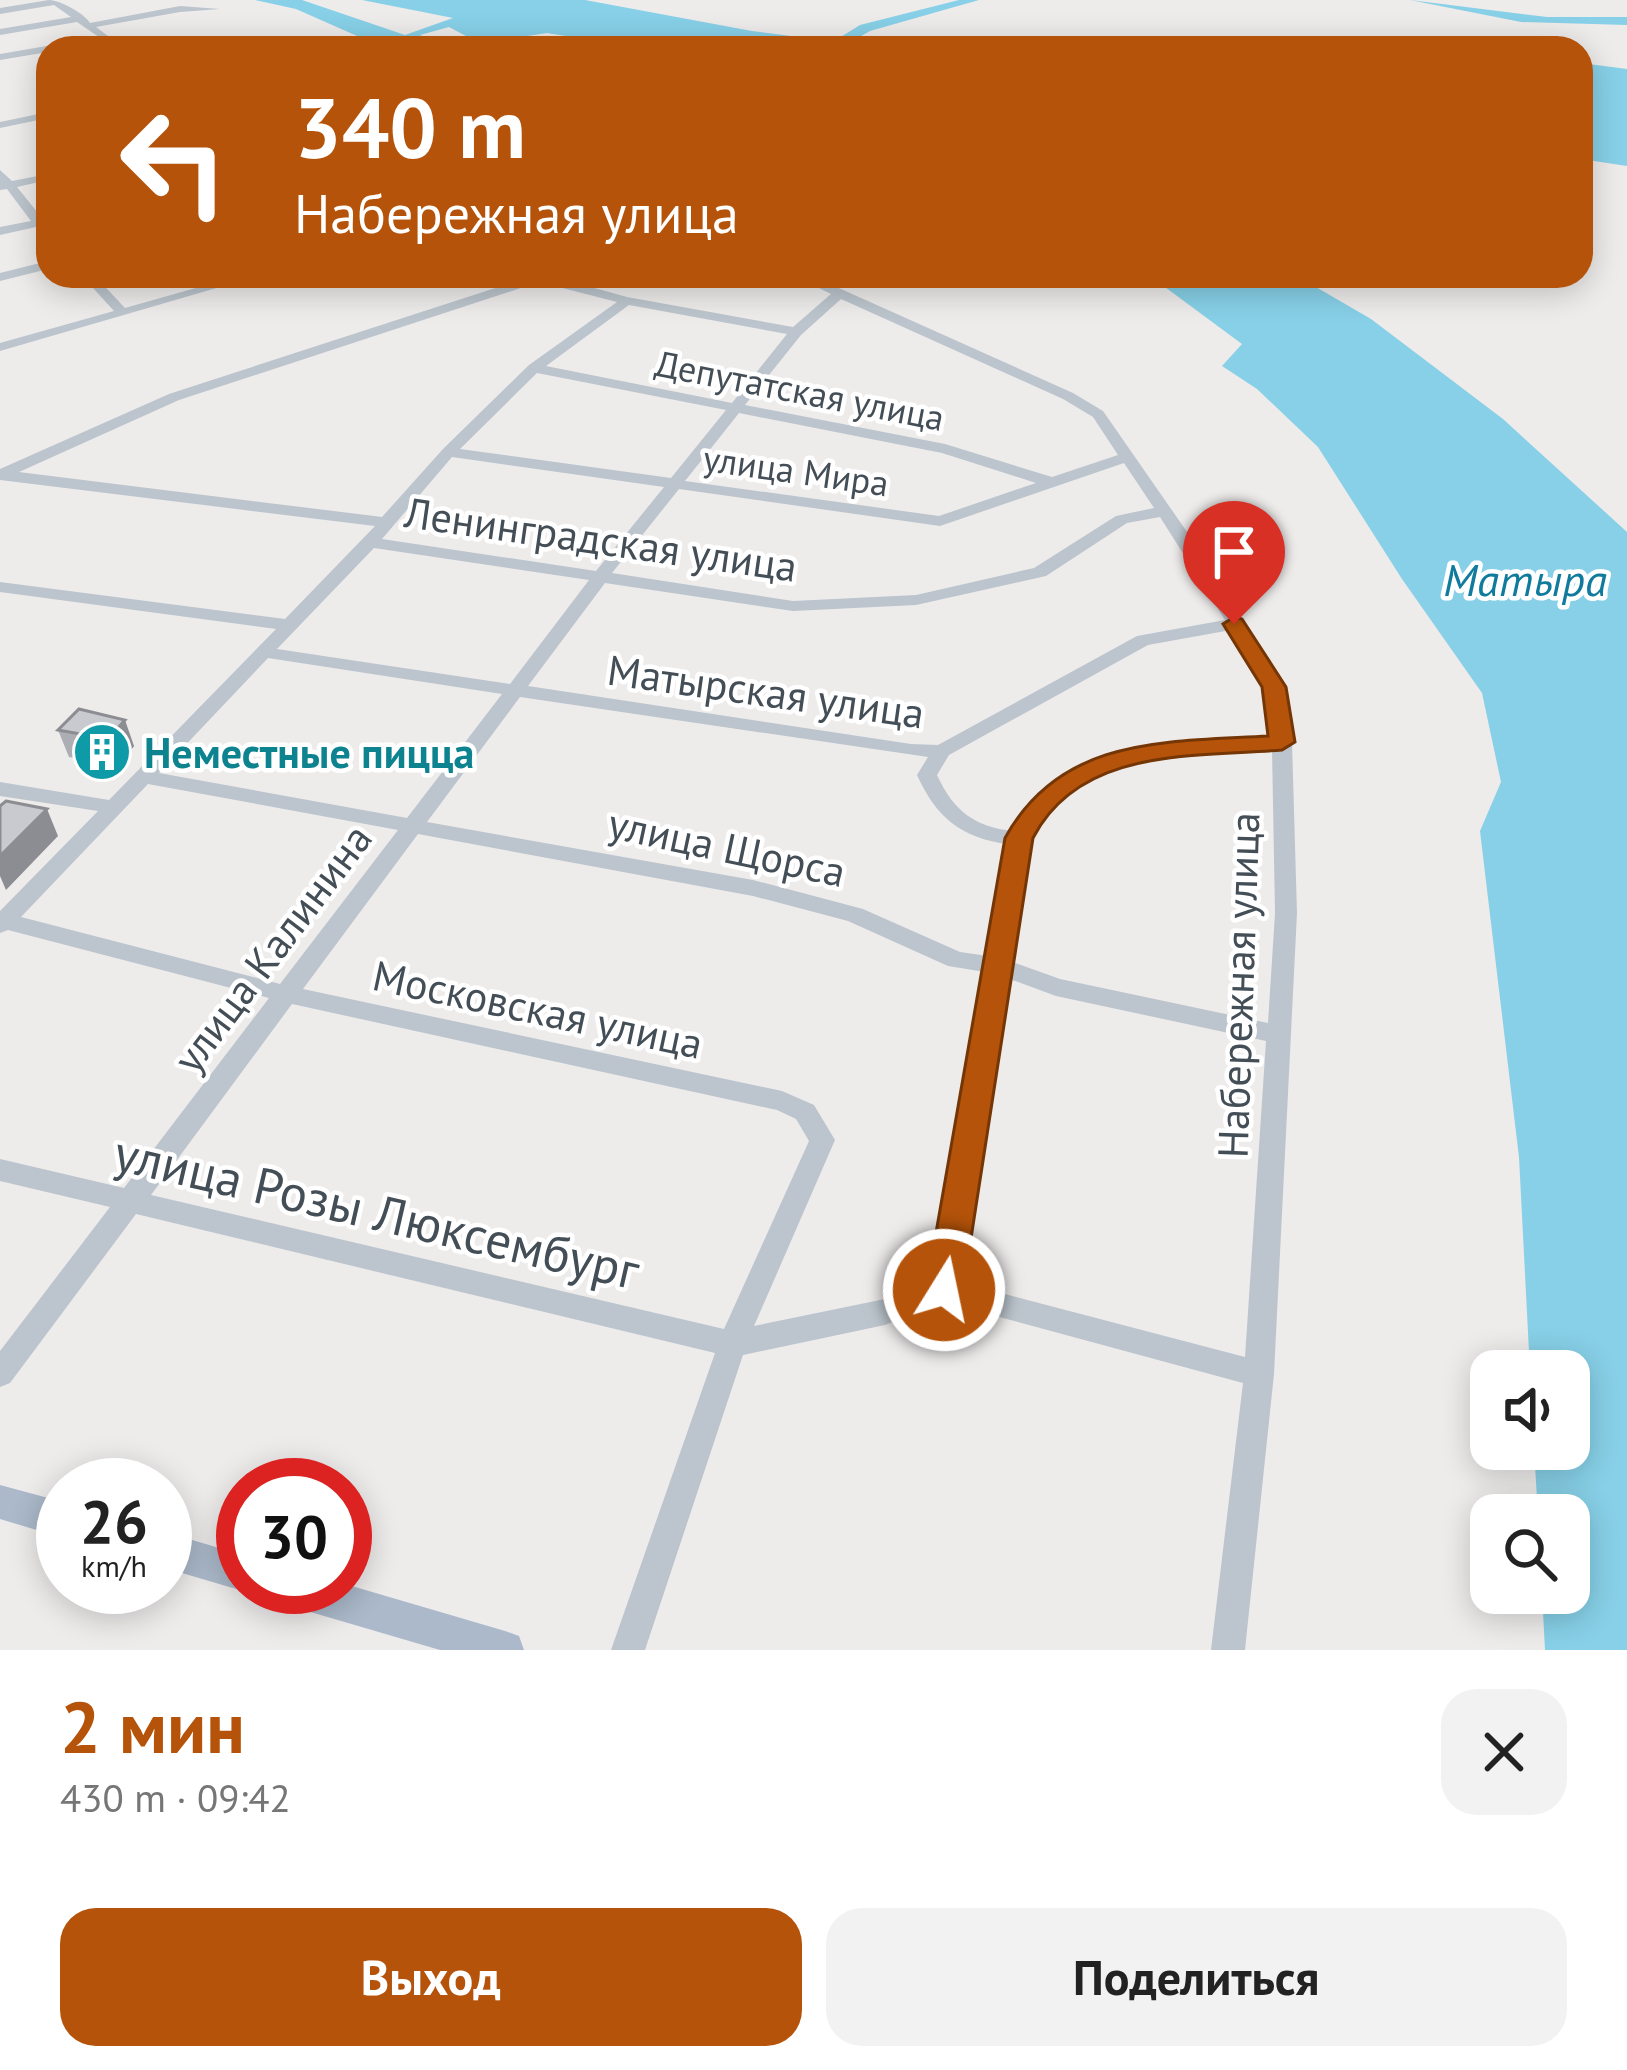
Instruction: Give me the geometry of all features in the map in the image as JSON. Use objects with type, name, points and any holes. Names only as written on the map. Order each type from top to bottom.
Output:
[{"type":"main road","points":[[0,1502],[36,1512]]},
{"type":"main road","points":[[372,1611],[505,1650]]},
{"type":"street","points":[[0,10],[54,1],[103,36]]},
{"type":"street","points":[[0,32],[180,9],[216,9]]},
{"type":"street","points":[[0,57],[36,51]]},
{"type":"street","points":[[0,125],[36,118]]},
{"type":"street","points":[[0,173],[5,186],[36,215]]},
{"type":"street","points":[[5,186],[36,180]]},
{"type":"street","points":[[0,231],[36,223]]},
{"type":"street","points":[[0,278],[36,269]]},
{"type":"street","points":[[99,288],[122,312]]},
{"type":"street","points":[[0,347],[209,288]]},
{"type":"street","points":[[0,475],[174,397],[507,288]]},
{"type":"street","points":[[580,288],[796,332]]},
{"type":"street","name":"Набережная улица","points":[[826,288],[1068,396],[1098,414],[1274,687],[1282,742],[1286,913],[1258,1374],[1228,1650]]},
{"type":"street","name":"улица Калинина","points":[[0,1374],[600,577],[740,408],[796,332],[839,294]]},
{"type":"street","points":[[2,923],[370,542],[448,452],[534,368],[627,301]]},
{"type":"street","name":"Депутатская улица","points":[[534,368],[945,449],[1051,482]]},
{"type":"street","name":"улица Мира","points":[[448,452],[940,521],[1126,457]]},
{"type":"street","points":[[0,475],[387,523]]},
{"type":"street","name":"Ленинградская улица","points":[[370,542],[793,606],[916,600],[1040,572],[1122,519],[1163,511]]},
{"type":"street","points":[[0,587],[288,625]]},
{"type":"street","name":"Матырская улица","points":[[263,652],[514,693],[942,751],[1143,640],[1234,624]]},
{"type":"street","points":[[944,1290],[1019,838],[1033,812],[1083,772],[1138,752],[1282,742]]},
{"type":"street","points":[[942,751],[927,775],[942,810],[986,836],[1019,838]]},
{"type":"street","name":"улица Щорса","points":[[146,777],[753,888],[855,915],[956,960],[1000,966],[1056,987],[1279,1035]]},
{"type":"street","points":[[0,789],[114,807]]},
{"type":"street","name":"Московская улица","points":[[2,923],[286,994],[782,1101],[805,1112],[822,1140],[732,1344]]},
{"type":"street","name":"улица Розы Люксембург","points":[[0,1170],[732,1344]]},
{"type":"street","points":[[628,1650],[732,1344],[885,1312],[944,1290],[1258,1374]]},
{"type":"water","points":[[255,0],[302,0],[405,35],[453,18],[362,0],[585,0],[791,36],[466,36],[449,27],[422,36],[357,36],[296,9]]},
{"type":"water","points":[[1593,65],[1627,69],[1627,166],[1593,161]]},
{"type":"water","name":"Матыра","points":[[1166,288],[1318,288],[1371,319],[1503,419],[1627,532],[1627,1650],[1545,1650],[1543,1614],[1590,1614],[1590,1494],[1537,1494],[1535,1470],[1590,1470],[1590,1350],[1529,1350],[1519,1157],[1480,831],[1501,782],[1482,693],[1318,447],[1257,389],[1222,366],[1242,344]]},
{"type":"building","points":[[79,709],[125,720],[108,739],[58,730]]},
{"type":"building","points":[[6,801],[47,809],[0,856],[0,806]]},
{"type":"waterway","points":[[851,36],[865,28],[973,0]]},
{"type":"waterway","points":[[1416,0],[1521,18],[1627,21]]},
{"type":"place","name":"Неместные пицца","points":[[102,752]]},
{"type":"route","points":[[944,1290],[1019,838],[1033,812],[1083,772],[1138,752],[1282,742],[1274,687],[1234,624]]}]
